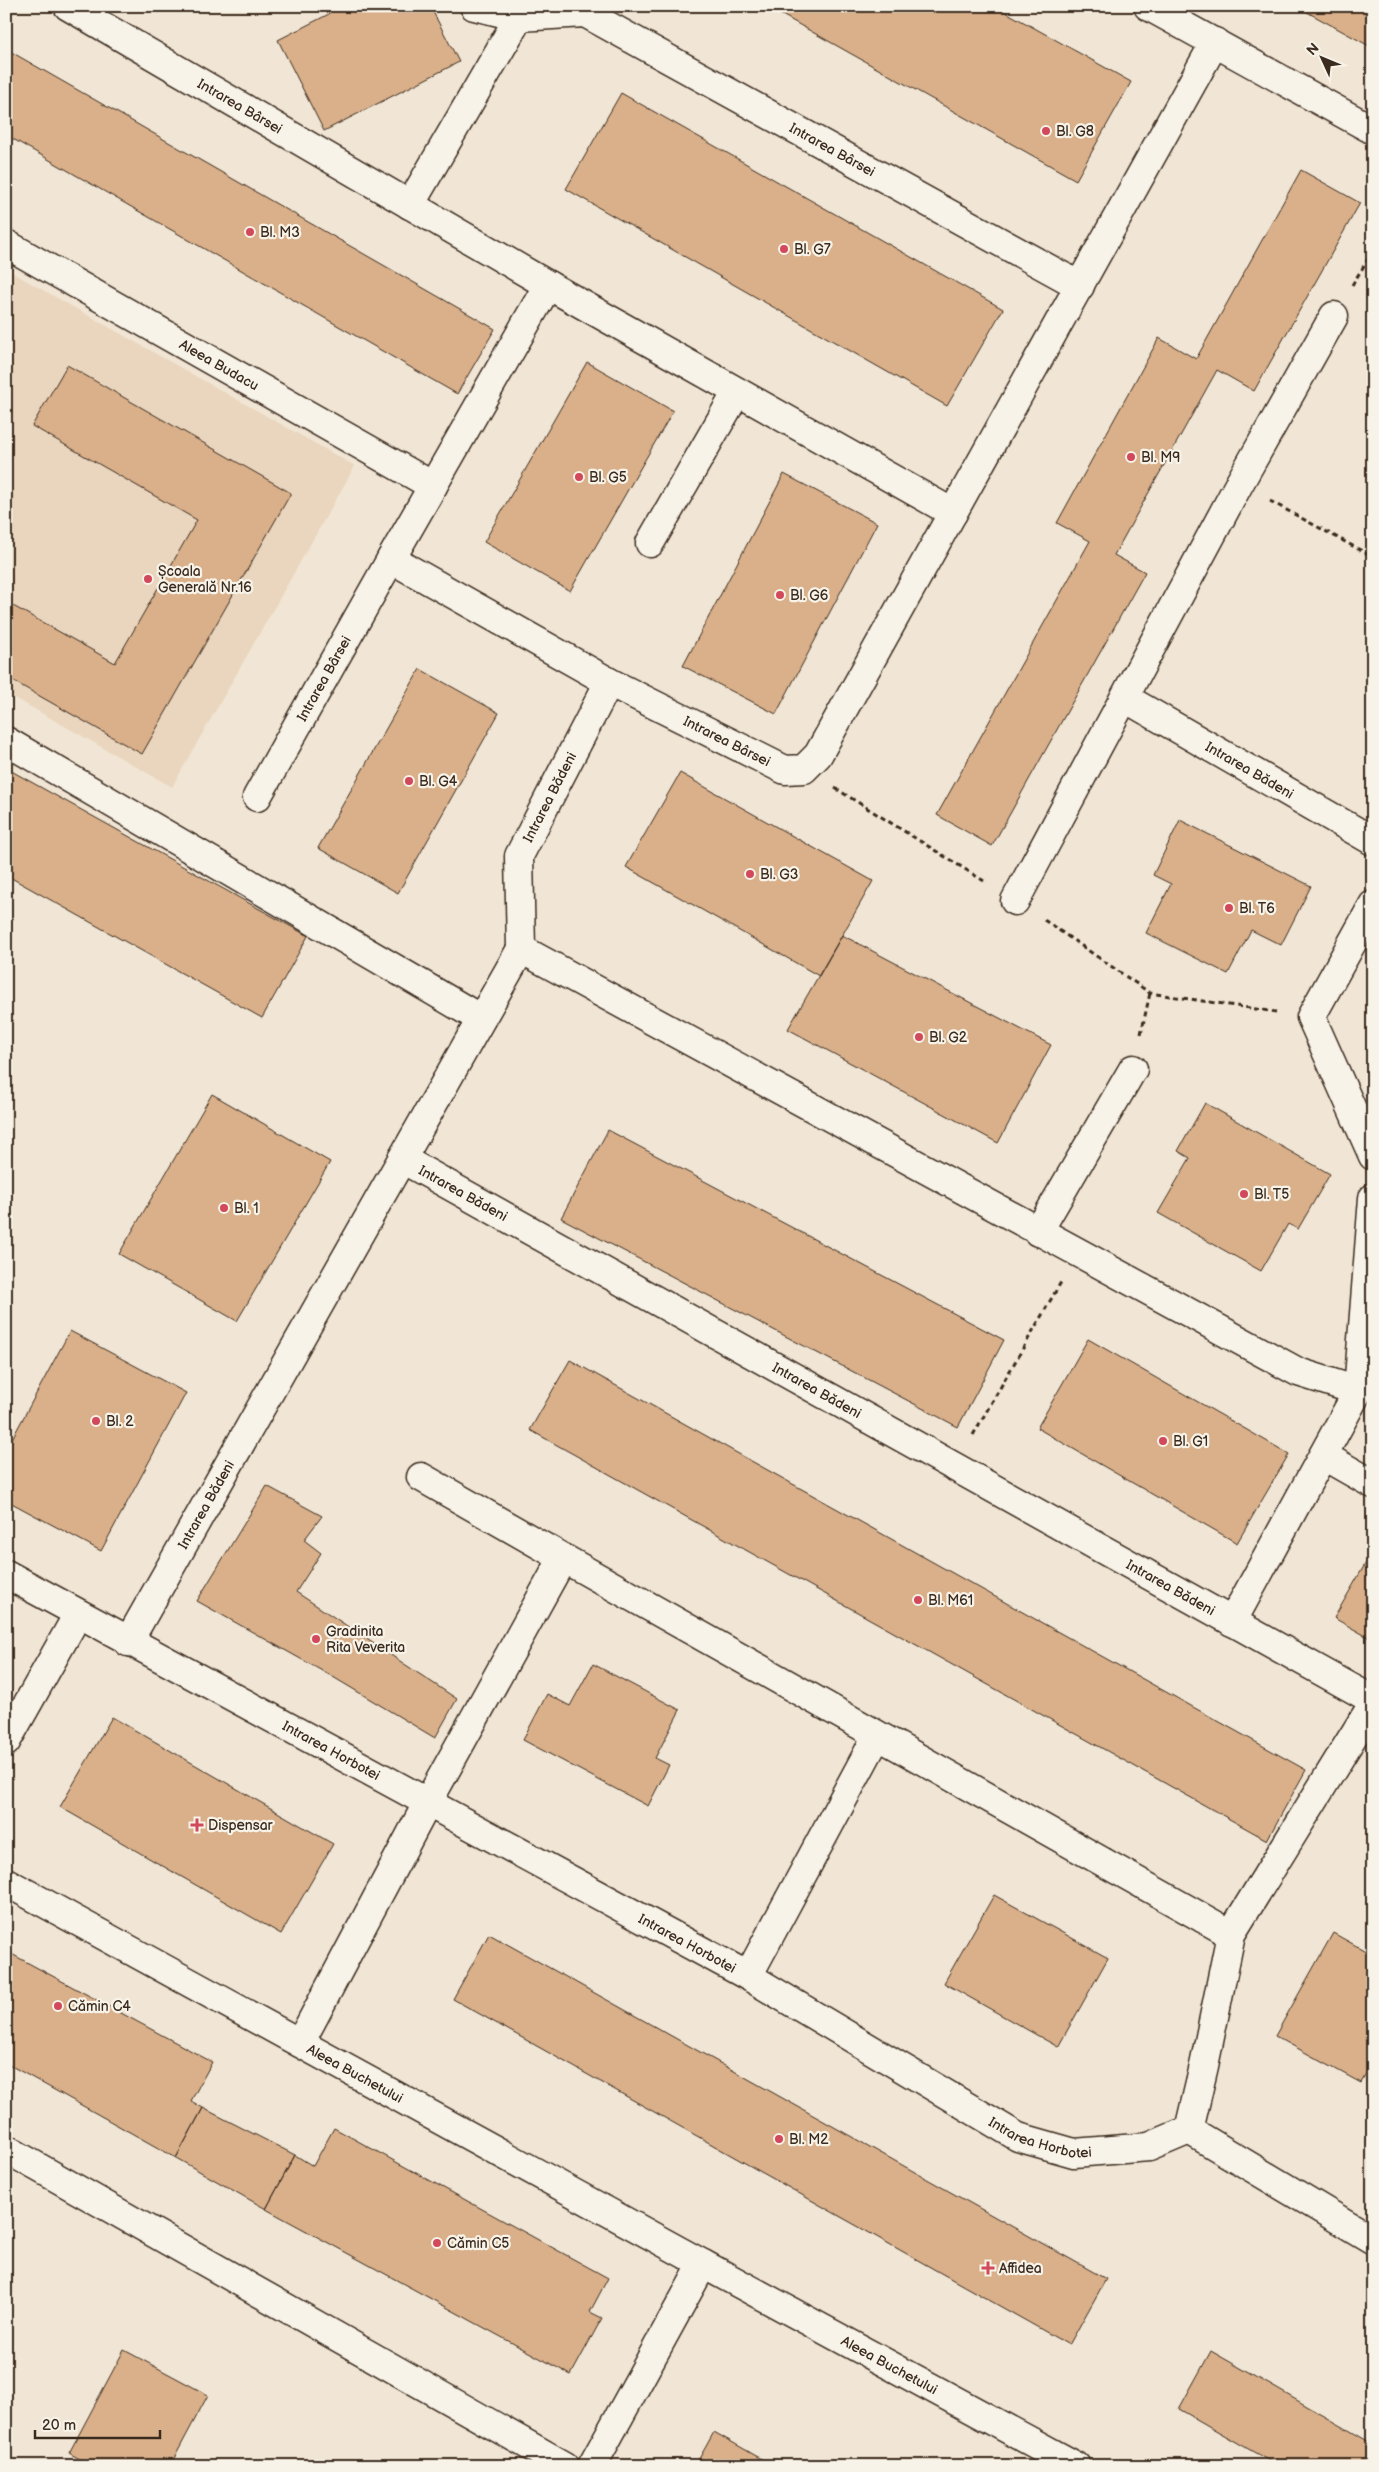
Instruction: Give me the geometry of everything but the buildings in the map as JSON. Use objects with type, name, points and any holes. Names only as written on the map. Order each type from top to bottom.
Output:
[{"type":"street","name":"Intrarea Bârsei","points":[[68,6],[548,285],[953,513]]},
{"type":"street","name":"Intrarea Bârsei","points":[[474,6],[519,12],[588,10],[1080,286]]},
{"type":"street","points":[[1148,6],[1373,130]]},
{"type":"street","points":[[410,205],[519,12]]},
{"type":"street","name":"Intrarea Bârsei","points":[[392,558],[609,682],[785,770],[804,769],[818,755],[1215,42]]},
{"type":"street","name":"Aleea Budacu","points":[[6,244],[433,486]]},
{"type":"street","name":"Intrarea Bârsei","points":[[257,797],[548,285]]},
{"type":"street","points":[[1015,901],[1239,484],[1334,316]]},
{"type":"street","points":[[650,543],[737,392]]},
{"type":"street","name":"Intrarea Bădeni","points":[[128,1642],[521,949],[519,856],[609,682]]},
{"type":"street","name":"Intrarea Bădeni","points":[[1125,698],[1373,842]]},
{"type":"street","points":[[6,741],[481,1019]]},
{"type":"street","points":[[1373,905],[1311,1017],[1373,1156]]},
{"type":"street","points":[[521,949],[1298,1372],[1358,1391]]},
{"type":"street","points":[[1038,1232],[1133,1069]]},
{"type":"street","name":"Intrarea Bădeni","points":[[402,1159],[1373,1700]]},
{"type":"street","name":"Intrarea Bădeni","points":[[1232,1622],[1358,1391],[1373,1198]]},
{"type":"street","points":[[1324,1456],[1373,1484]]},
{"type":"street","points":[[420,1477],[1231,1934]]},
{"type":"street","points":[[300,2043],[428,1802],[563,1558]]},
{"type":"street","name":"Intrarea Horbotei","points":[[6,1574],[128,1642],[748,1976],[1018,2137],[1074,2153],[1149,2147],[1189,2130]]},
{"type":"street","points":[[6,1742],[78,1614]]},
{"type":"street","points":[[1373,1704],[1231,1934],[1189,2130],[1373,2240]]},
{"type":"street","points":[[748,1976],[877,1736]]},
{"type":"street","name":"Aleea Buchetului","points":[[6,1882],[1076,2466]]},
{"type":"street","points":[[6,2149],[564,2466]]},
{"type":"street","points":[[592,2466],[704,2264]]},
{"type":"path","points":[[1239,484],[1373,557]]},
{"type":"path","points":[[1133,1069],[1150,993]]},
{"type":"path","points":[[955,1467],[1077,1253]]},
{"type":"shaded area","name":"Școala Generală Nr.16","points":[[6,269],[355,466],[172,787],[6,693]]},
{"type":"place","name":"Bl. G8","points":[[1046,131]]},
{"type":"place","name":"Bl. M3","points":[[250,232]]},
{"type":"place","name":"Bl. G7","points":[[784,249]]},
{"type":"place","name":"Bl. M9","points":[[1131,457]]},
{"type":"place","name":"Bl. G5","points":[[579,477]]},
{"type":"place","name":"Școala Generală Nr.16","points":[[148,579]]},
{"type":"place","name":"Bl. G6","points":[[780,595]]},
{"type":"place","name":"Bl. G4","points":[[409,781]]},
{"type":"place","name":"Bl. G3","points":[[750,874]]},
{"type":"place","name":"Bl. T6","points":[[1229,908]]},
{"type":"place","name":"Bl. G2","points":[[919,1037]]},
{"type":"place","name":"Bl. T5","points":[[1244,1194]]},
{"type":"place","name":"Bl. 1","points":[[224,1208]]},
{"type":"place","name":"Bl. 2","points":[[96,1421]]},
{"type":"place","name":"Bl. G1","points":[[1163,1441]]},
{"type":"place","name":"Bl. M61","points":[[918,1600]]},
{"type":"place","name":"Gradinita Rita Veverita","points":[[316,1639]]},
{"type":"place","name":"Dispensar","points":[[197,1825]]},
{"type":"place","name":"Cămin C4","points":[[58,2006]]},
{"type":"place","name":"Bl. M2","points":[[779,2139]]},
{"type":"place","name":"Cămin C5","points":[[437,2243]]},
{"type":"place","name":"Affidea","points":[[988,2268]]}]
